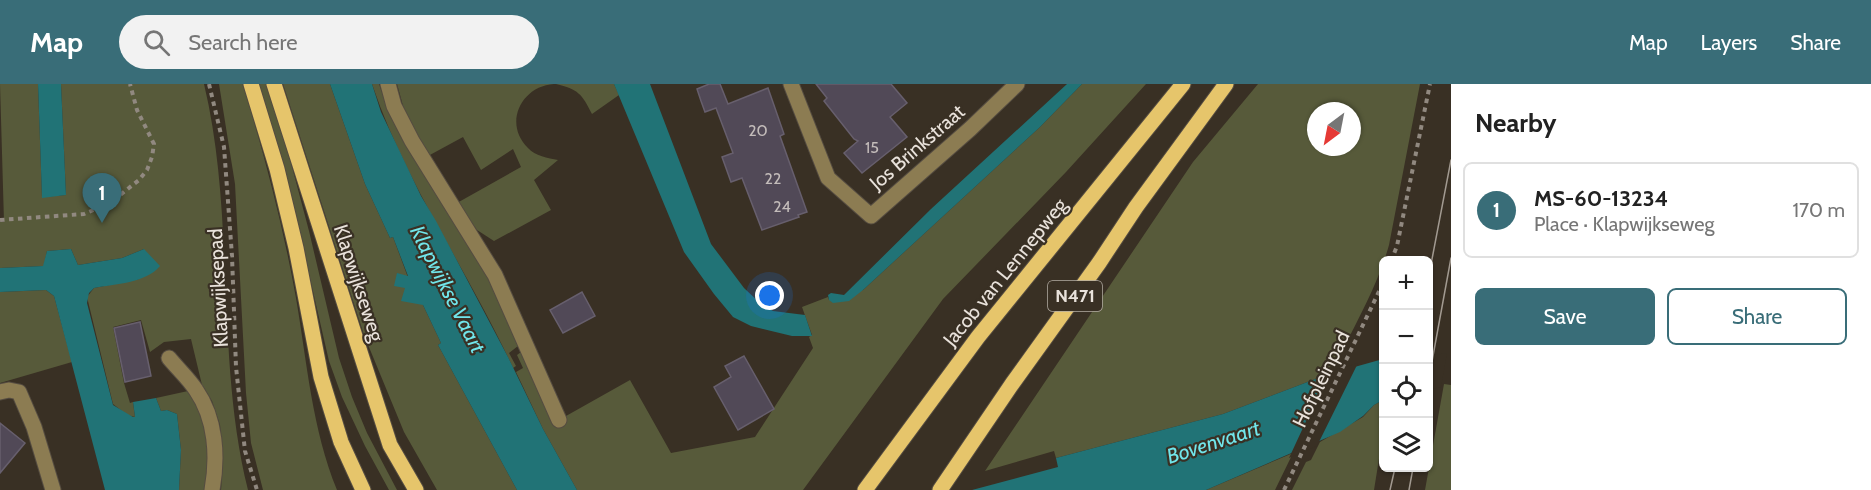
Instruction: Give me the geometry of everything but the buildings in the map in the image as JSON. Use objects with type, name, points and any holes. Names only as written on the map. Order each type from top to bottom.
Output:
[{"type":"main road","points":[[251,84],[277,169],[296,248],[321,376],[341,442],[363,490]]},
{"type":"main road","name":"Klapwijkseweg","points":[[274,84],[390,445],[416,490]]},
{"type":"main road","name":"Jacob van Lennepweg","points":[[865,490],[978,337],[1183,84]]},
{"type":"main road","name":"N471","points":[[940,490],[1142,198],[1227,84]]},
{"type":"street","points":[[388,84],[394,106],[412,141],[495,275],[559,420]]},
{"type":"street","name":"Jos Brinkstraat","points":[[791,84],[828,178],[871,216],[970,129],[1017,84]]},
{"type":"street","points":[[169,358],[197,391],[213,428],[216,468],[212,490]]},
{"type":"street","points":[[0,392],[9,390],[19,392],[34,427],[53,490]]},
{"type":"path","points":[[0,220],[84,214],[110,203],[139,180],[147,170],[154,144],[137,110],[130,84]]},
{"type":"path","name":"Klapwijksepad","points":[[208,84],[224,147],[232,256],[236,368],[244,451],[257,490]]},
{"type":"path","points":[[1393,256],[1397,246],[1430,84]]},
{"type":"path","name":"Hofpleinpad","points":[[1284,490],[1379,289]]},
{"type":"green space","points":[[0,84],[38,84],[42,197],[66,195],[61,84],[204,84],[214,134],[220,185],[232,389],[238,440],[248,490],[221,490],[223,459],[220,425],[212,401],[202,385],[191,339],[164,342],[150,352],[141,320],[113,327],[124,383],[130,403],[133,402],[135,417],[127,415],[113,404],[87,297],[94,288],[139,279],[144,249],[122,258],[78,265],[71,249],[47,251],[44,266],[0,268],[0,222],[4,222]]},
{"type":"green space","points":[[219,84],[243,84],[251,110],[285,244],[316,419],[337,490],[263,490],[251,443],[246,393],[235,184]]},
{"type":"green space","points":[[259,84],[267,84],[291,163],[339,358],[352,397],[367,433],[397,490],[389,490],[365,446],[342,397],[329,361],[286,174]]},
{"type":"green space","points":[[283,84],[330,84],[365,184],[390,238],[393,237],[413,291],[423,305],[441,343],[438,345],[517,490],[437,490],[404,432],[364,335]]},
{"type":"green space","points":[[372,84],[379,84],[387,107],[479,259],[496,293],[518,346],[509,353],[516,366],[513,368],[402,157]]},
{"type":"green space","points":[[397,84],[554,84],[532,91],[519,108],[517,118],[517,128],[528,148],[538,155],[558,160],[534,180],[551,210],[494,241],[477,230],[457,203],[521,167],[513,149],[481,170],[463,137],[428,156],[405,113]]},
{"type":"green space","points":[[556,84],[614,84],[619,95],[592,114],[578,93]]},
{"type":"green space","points":[[1082,84],[1146,84],[1066,172],[943,299],[803,490],[577,490],[543,429],[516,372],[523,368],[517,355],[521,352],[556,426],[567,420],[566,416],[630,380],[671,453],[755,437],[813,348],[809,337],[812,335],[802,307],[828,297],[829,300],[863,290],[1040,127]]},
{"type":"green space","points":[[1258,84],[1420,84],[1386,256],[1379,256],[1379,273],[1374,285],[1356,325],[1326,375],[1223,414],[1056,458],[1054,451],[985,471],[1193,162]]},
{"type":"green space","points":[[46,290],[54,296],[72,362],[0,383],[0,292]]},
{"type":"green space","points":[[1444,384],[1451,385],[1451,490],[1425,490],[1428,472],[1433,472],[1433,445]]},
{"type":"green space","points":[[188,391],[204,427],[207,451],[205,490],[179,490],[181,450],[177,414],[167,410],[161,411],[156,398]]},
{"type":"green space","points":[[1379,402],[1379,459],[1374,490],[1292,490],[1306,462],[1311,460],[1320,442],[1363,417]]},
{"type":"green space","points":[[1293,453],[1275,490],[1206,490]]},
{"type":"water","points":[[38,84],[61,84],[66,195],[42,198]]},
{"type":"water","name":"Klapwijkse Vaart","points":[[330,84],[372,84],[381,112],[421,196],[577,490],[517,490],[438,345],[441,343],[423,305],[401,301],[405,288],[394,286],[397,273],[408,276],[393,237],[390,238],[365,184]]},
{"type":"water","points":[[614,84],[650,84],[711,244],[744,288],[761,304],[773,311],[805,315],[812,336],[792,336],[751,326],[733,317],[714,294],[684,252]]},
{"type":"water","points":[[1067,84],[1082,84],[1040,127],[863,290],[849,301],[833,303],[829,300],[828,295],[831,293],[844,295],[931,209]]},
{"type":"water","points":[[71,249],[78,265],[122,258],[144,249],[160,266],[154,272],[139,279],[94,288],[89,293],[87,303],[113,405],[135,417],[133,402],[156,398],[161,411],[167,410],[177,414],[181,450],[179,490],[105,490],[54,296],[46,290],[0,292],[0,268],[43,266],[47,251]]},
{"type":"water","name":"Bovenvaart","points":[[1379,360],[1379,402],[1340,432],[1206,490],[972,490],[1058,467],[1056,458],[1223,414],[1326,375]]},
{"type":"pier","points":[[1447,353],[1441,387],[1433,389],[1433,364],[1433,355]]},
{"type":"pier","points":[[1358,363],[1317,446],[1289,458],[1327,376],[1331,371]]},
{"type":"tram line","points":[[1433,256],[1451,160]]},
{"type":"tram line","points":[[1431,364],[1451,258]]},
{"type":"tram line","points":[[1390,490],[1394,472]]},
{"type":"tram line","points":[[1409,490],[1412,472]]},
{"type":"place","name":"MS-60-13234","points":[[102,223]]}]
